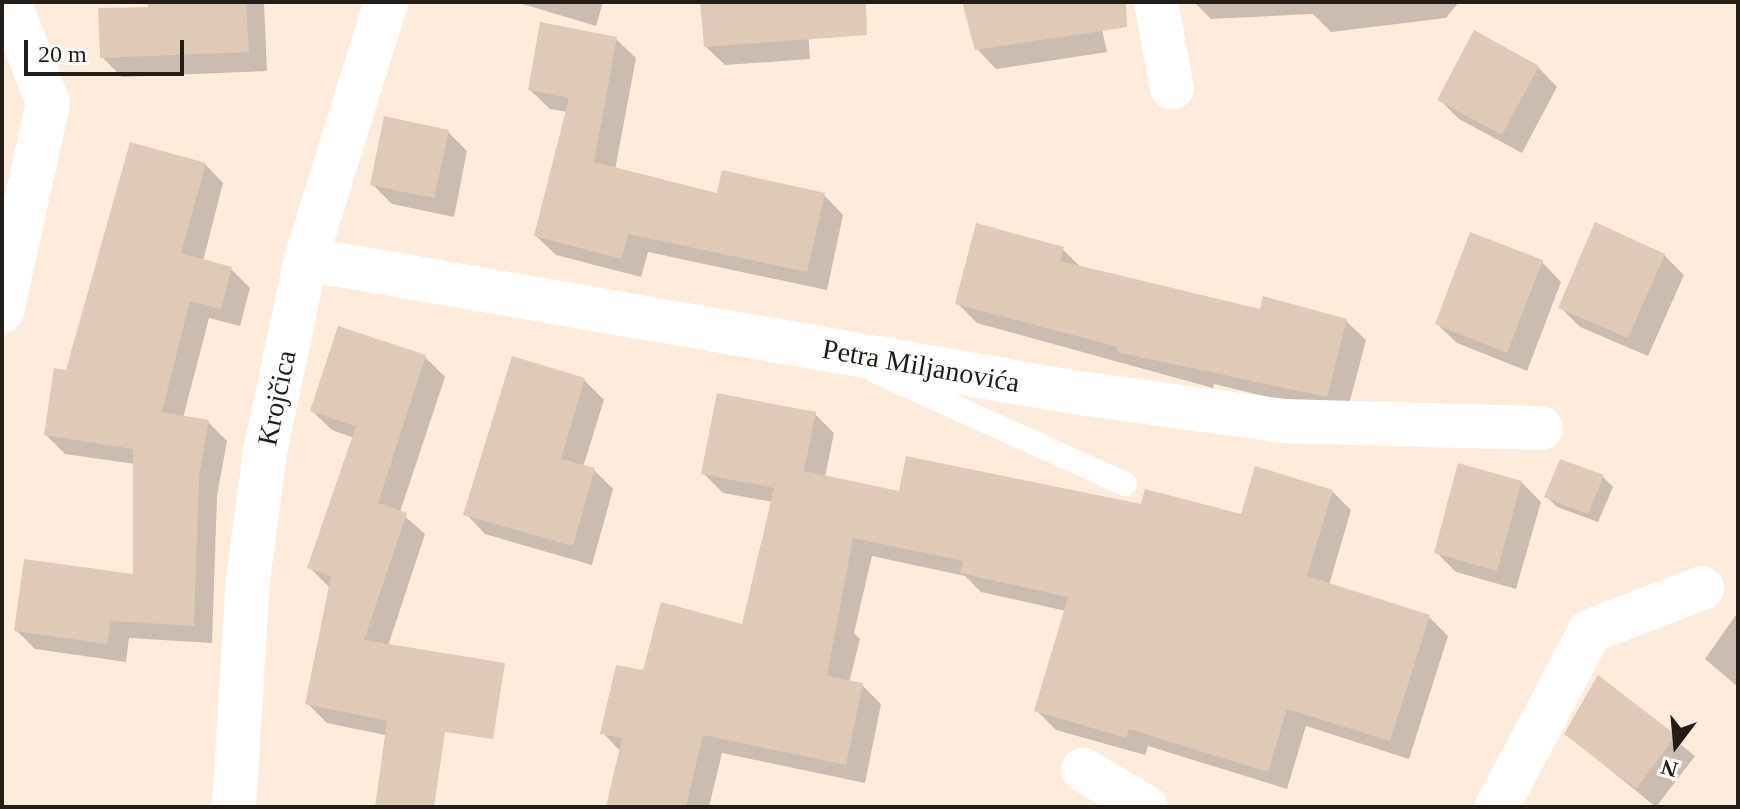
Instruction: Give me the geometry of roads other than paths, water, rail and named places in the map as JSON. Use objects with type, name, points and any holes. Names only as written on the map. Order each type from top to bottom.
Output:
[{"type":"street","points":[[2,311],[48,103],[9,2]]},
{"type":"street","name":"Krojčica","points":[[234,807],[248,580],[265,452],[306,259],[386,2]]},
{"type":"street","points":[[1156,2],[1172,88]]},
{"type":"street","name":"Petra Miljanovića","points":[[306,259],[831,351],[1283,421],[1541,428]]},
{"type":"street","points":[[1497,807],[1590,631],[1702,588]]},
{"type":"street","points":[[1083,770],[1146,807]]},
{"type":"lane","points":[[831,351],[1125,484]]}]
